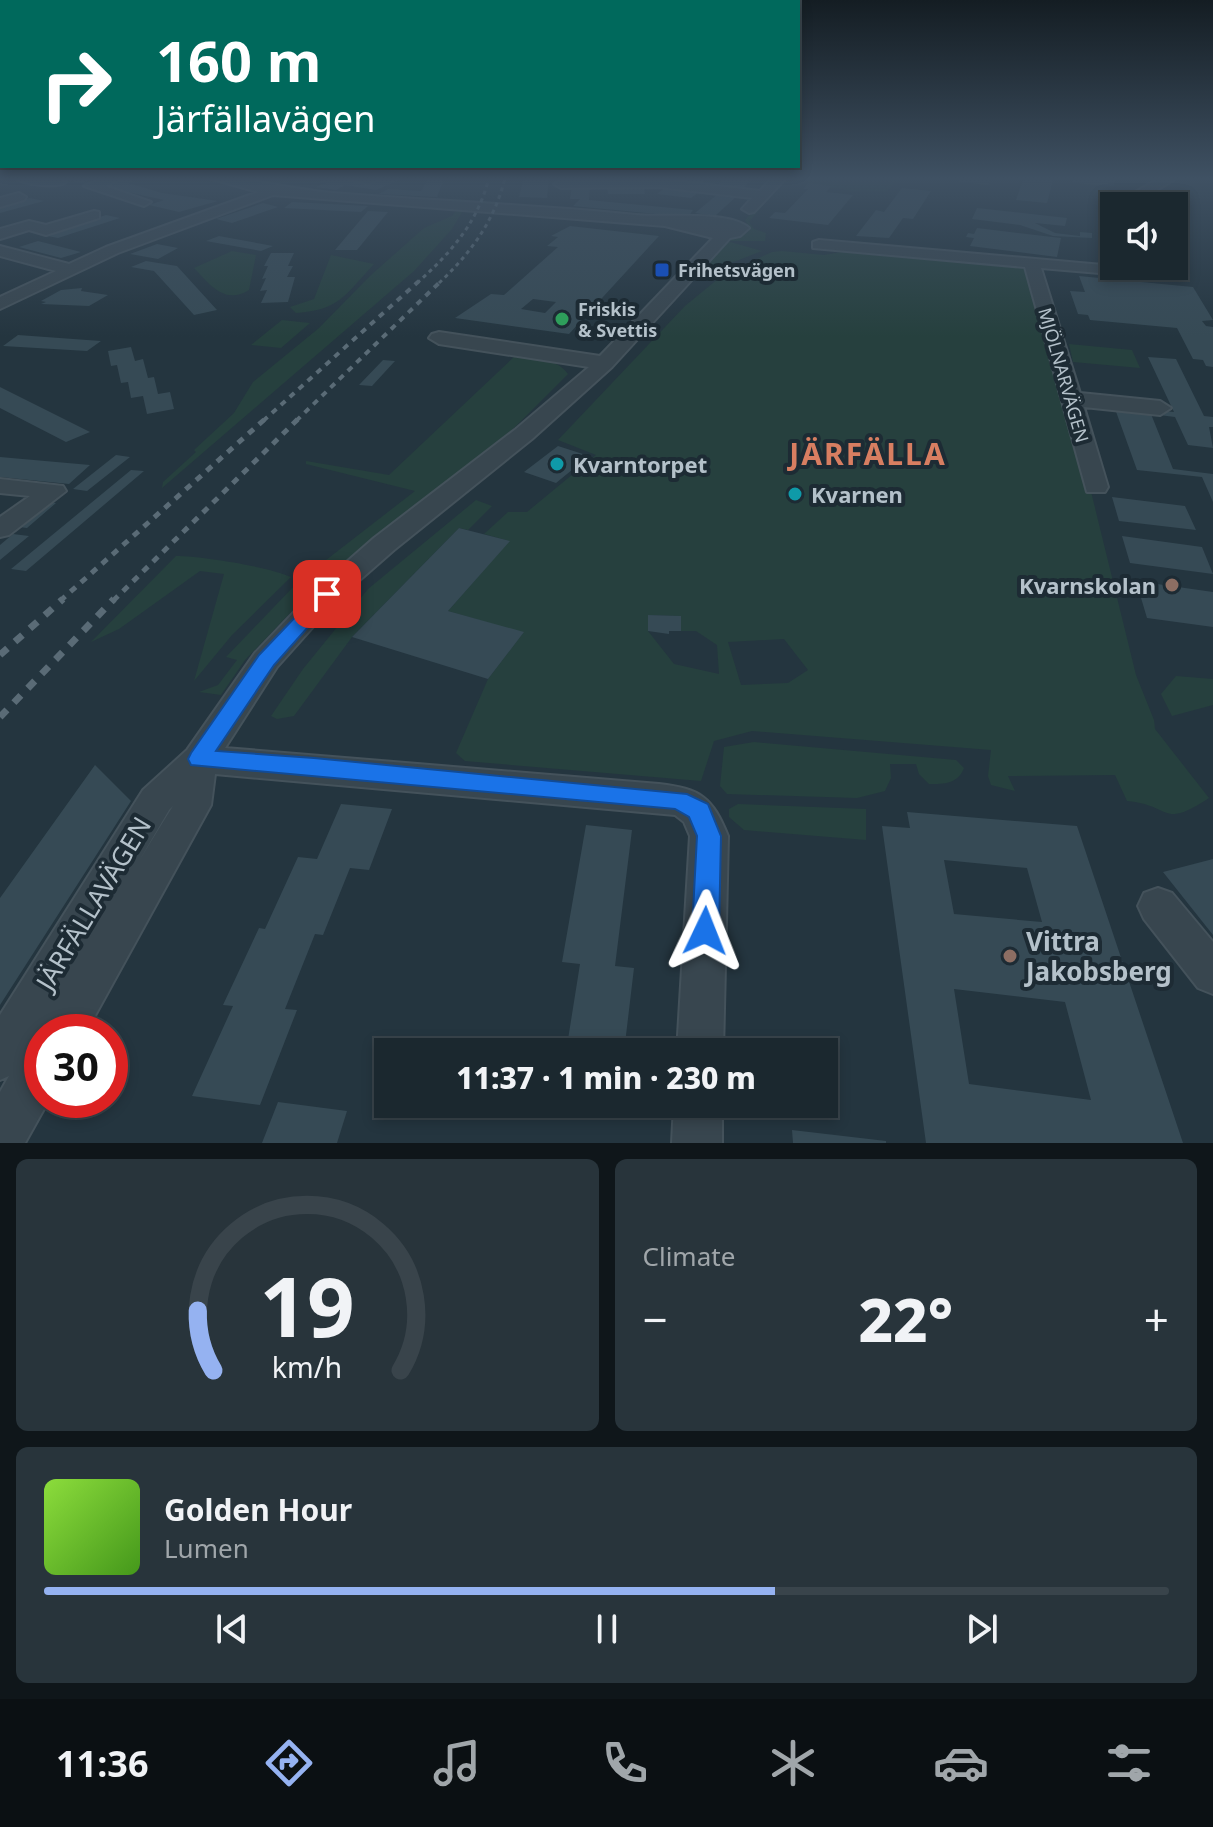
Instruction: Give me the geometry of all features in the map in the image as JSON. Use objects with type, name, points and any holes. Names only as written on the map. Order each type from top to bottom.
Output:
[{"type":"street","points":[[0,247],[22,230]]},
{"type":"street","points":[[0,304],[68,269],[170,230]]},
{"type":"street","name":"JÄRFÄLLAVÄGEN","points":[[0,1057],[156,800],[199,759],[266,660],[327,594],[384,544],[524,434],[597,362],[715,230]]},
{"type":"street","points":[[819,245],[1100,269]]},
{"type":"street","points":[[0,247],[68,269]]},
{"type":"street","name":"MJÖLNARVÄGEN","points":[[1032,264],[1096,487]]},
{"type":"street","points":[[439,338],[597,362]]},
{"type":"street","points":[[1071,399],[1160,408]]},
{"type":"street","points":[[0,486],[54,491],[0,529]]},
{"type":"street","points":[[199,759],[659,798],[692,805],[699,811],[709,836],[701,1038]]},
{"type":"street","name":"JÄRFÄLLAVÄGEN","points":[[71,1014],[193,805],[199,759]]},
{"type":"street","points":[[1158,906],[1213,974]]},
{"type":"street","points":[[0,1138],[24,1097]]},
{"type":"street","points":[[697,1143],[698,1118]]},
{"type":"green space","points":[[421,230],[451,230],[414,271],[162,488],[163,482],[234,413],[253,382],[319,328],[370,276]]},
{"type":"green space","points":[[758,230],[766,233],[765,241],[727,241],[762,251],[718,268],[705,267],[720,250],[724,239]]},
{"type":"green space","points":[[232,251],[256,255],[249,290],[233,295],[218,291],[194,268]]},
{"type":"green space","points":[[772,252],[824,255],[842,252],[1030,269],[1069,402],[1136,675],[1155,729],[1209,798],[1182,813],[1167,813],[1127,801],[1115,775],[1008,776],[1015,791],[991,785],[988,776],[991,750],[752,731],[714,741],[701,781],[465,761],[456,753],[488,679],[523,633],[448,611],[509,541],[484,534],[508,512],[527,512],[596,455],[558,440],[685,306],[724,274]],"holes":[[[648,615],[680,616],[681,631],[696,631],[717,645],[719,674],[674,664],[648,631]],[[784,639],[808,670],[788,683],[741,685],[728,642]]]},
{"type":"green space","points":[[331,255],[374,264],[341,299],[323,308],[296,313],[290,307],[314,299]]},
{"type":"green space","points":[[282,320],[310,323],[281,348],[251,345]]},
{"type":"green space","points":[[1069,344],[1132,350],[1140,368],[1073,362]]},
{"type":"green space","points":[[516,355],[551,362],[568,374],[511,431],[319,583],[245,660],[221,695],[199,692],[218,685],[237,660],[226,657],[299,581],[415,491],[306,464],[306,461],[389,475]]},
{"type":"green space","points":[[476,500],[492,506],[468,530],[459,528],[352,637],[294,716],[277,719],[271,716],[303,669],[368,589]]},
{"type":"green space","points":[[176,556],[235,563],[291,577],[232,635],[194,681],[224,574],[200,571],[119,629],[91,642]]},
{"type":"green space","points":[[1176,676],[1213,679],[1213,705],[1172,716],[1161,694]]},
{"type":"green space","points":[[754,742],[956,760],[964,768],[954,780],[929,784],[919,774],[916,764],[890,764],[891,778],[885,791],[857,798],[727,794],[720,786],[724,747]]},
{"type":"green space","points":[[738,804],[866,809],[866,840],[744,830],[729,817],[729,809]]},
{"type":"building","points":[[57,230],[82,230],[58,238],[42,235]]},
{"type":"building","points":[[352,230],[373,230],[357,250],[335,250]]},
{"type":"building","points":[[562,230],[609,230],[659,236],[569,334],[455,318],[491,294],[504,295],[558,247],[547,246],[558,237],[551,236]],"holes":[[[533,299],[556,302],[545,313],[521,309]]]},
{"type":"building","points":[[860,230],[894,230],[889,238],[856,236]]},
{"type":"building","points":[[976,230],[997,230],[1061,238],[1057,257],[970,246],[974,238],[966,237],[968,233],[974,234]]},
{"type":"building","points":[[1036,230],[1080,236],[1080,232],[1092,233],[1092,238],[1053,236]]},
{"type":"building","points":[[219,236],[273,246],[261,251],[206,241]]},
{"type":"building","points":[[38,241],[81,252],[61,258],[19,247]]},
{"type":"building","points":[[157,244],[178,248],[158,259],[130,254]]},
{"type":"building","points":[[271,253],[294,253],[288,266],[293,266],[287,277],[295,277],[288,302],[261,303],[267,290],[260,291],[268,266],[264,266]]},
{"type":"building","points":[[146,261],[177,266],[217,310],[194,315],[154,271],[131,267]]},
{"type":"building","points":[[1079,276],[1193,287],[1213,320],[1202,321],[1206,326],[1213,327],[1213,367],[1206,366],[1203,360],[1193,359],[1177,328],[1090,320],[1088,315],[1078,314],[1070,291],[1085,292]]},
{"type":"building","points":[[82,288],[81,291],[108,295],[89,306],[41,304],[46,302],[41,301],[61,290]]},
{"type":"building","points":[[18,335],[101,341],[87,351],[3,346]]},
{"type":"building","points":[[131,347],[135,361],[143,359],[148,378],[154,377],[158,394],[170,392],[174,409],[147,414],[143,396],[131,398],[128,382],[121,383],[117,365],[111,366],[108,351]]},
{"type":"building","points":[[1148,357],[1176,359],[1204,416],[1213,417],[1213,427],[1209,427],[1213,448],[1188,445],[1175,417],[1151,414],[1173,469],[1213,474],[1213,502],[1202,477],[1137,470],[1114,406],[1174,412]]},
{"type":"building","points":[[383,360],[395,361],[372,386],[359,385]]},
{"type":"building","points":[[0,387],[90,432],[66,442],[0,408]]},
{"type":"building","name":"Kvarntorpet","points":[[558,446],[589,456],[556,483],[524,472]]},
{"type":"building","points":[[116,455],[130,457],[87,491],[73,489]]},
{"type":"building","points":[[0,457],[90,465],[69,484],[0,477]]},
{"type":"building","points":[[131,470],[144,471],[26,571],[11,569]]},
{"type":"building","points":[[1112,497],[1185,506],[1196,530],[1119,521]]},
{"type":"building","points":[[41,501],[56,503],[27,528],[11,526]]},
{"type":"building","points":[[459,528],[510,541],[448,611],[524,632],[488,679],[352,637]]},
{"type":"building","points":[[13,534],[29,536],[0,560],[0,545]]},
{"type":"building","points":[[1122,536],[1202,547],[1213,574],[1130,563]]},
{"type":"building","points":[[1136,581],[1213,592],[1213,627],[1147,618]]},
{"type":"building","points":[[648,615],[681,616],[681,631],[669,631],[669,634],[648,631]]},
{"type":"building","points":[[95,765],[131,801],[0,1005],[0,898]]},
{"type":"building","points":[[341,804],[392,809],[369,870],[350,868],[323,935],[315,934],[285,1009],[297,1010],[260,1105],[192,1096],[233,1006],[223,1005],[259,928],[265,929],[298,857],[317,859]]},
{"type":"building","name":"Vittra Jakobsberg","points":[[907,812],[1077,826],[1183,1143],[926,1143],[882,826],[910,828]],"holes":[[[944,860],[1027,868],[1042,922],[954,914]],[[954,989],[1065,1002],[1091,1100],[969,1084]]]},
{"type":"building","points":[[586,825],[632,830],[615,966],[634,968],[626,1038],[568,1038],[580,964],[562,962]]},
{"type":"building","points":[[1213,859],[1213,935],[1163,872]]},
{"type":"building","points":[[278,1102],[347,1111],[337,1143],[262,1143]]},
{"type":"building","points":[[792,1130],[886,1141],[886,1143],[793,1143]]},
{"type":"railway","points":[[417,283],[466,230]]},
{"type":"railway","points":[[440,282],[483,230]]},
{"type":"railway","points":[[263,421],[419,281]]},
{"type":"railway","points":[[296,421],[440,282]]},
{"type":"railway","points":[[60,601],[265,419]]},
{"type":"railway","points":[[113,601],[298,419]]},
{"type":"railway","points":[[0,655],[63,599]]},
{"type":"railway","points":[[0,717],[114,599]]},
{"type":"place","name":"Frihetsvägen","points":[[662,270]]},
{"type":"place","name":"Friskis & Svettis","points":[[562,319]]},
{"type":"place","name":"Kvarntorpet","points":[[557,464]]},
{"type":"place","name":"Kvarnen","points":[[795,494]]},
{"type":"place","name":"Kvarnskolan","points":[[1172,585]]},
{"type":"place","name":"Vittra Jakobsberg","points":[[1010,956]]},
{"type":"district","name":"JÄRFÄLLA","points":[[868,453]]},
{"type":"route","points":[[327,594],[266,660],[199,759],[314,766],[678,800],[699,811],[709,836],[705,931]]}]
